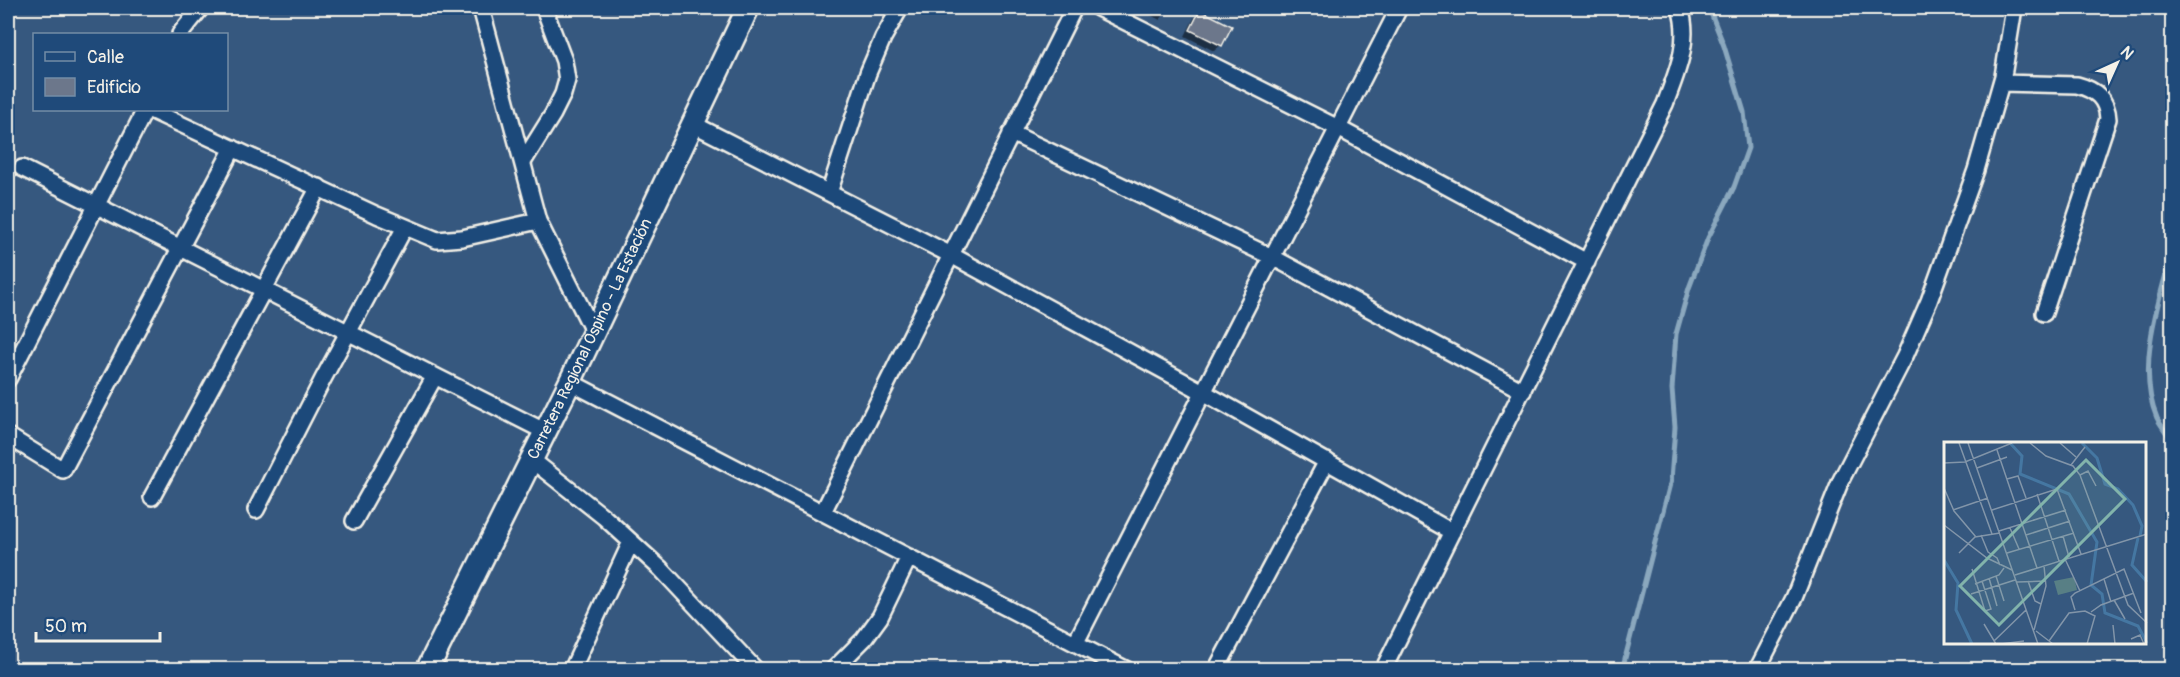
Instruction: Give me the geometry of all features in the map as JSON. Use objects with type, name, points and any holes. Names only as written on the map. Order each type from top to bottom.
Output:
[{"type":"main road","name":"Carretera Regional Ospino - La Estación","points":[[428,669],[594,333],[748,8]]},
{"type":"street","points":[[181,33],[201,8]]},
{"type":"street","points":[[481,8],[538,221],[594,333]]},
{"type":"street","points":[[523,162],[553,114],[567,80],[564,61],[544,8]]},
{"type":"street","points":[[829,193],[868,73],[900,8]]},
{"type":"street","points":[[823,512],[1074,8]]},
{"type":"street","points":[[1098,8],[1338,128],[1587,262]]},
{"type":"street","points":[[1076,642],[1399,8]]},
{"type":"street","points":[[1383,669],[1658,119],[1677,73],[1684,46],[1680,8]]},
{"type":"street","points":[[1757,669],[1794,598],[1842,480],[1905,356],[1929,301],[1976,170],[2001,83],[2014,8]]},
{"type":"street","points":[[2001,83],[2077,85],[2097,93],[2104,100],[2108,109],[2108,119],[2044,313]]},
{"type":"street","points":[[8,379],[96,204],[146,111]]},
{"type":"street","points":[[149,111],[426,236],[447,240],[538,221]]},
{"type":"street","points":[[693,124],[951,255],[1203,392],[1452,532]]},
{"type":"street","points":[[1011,133],[1272,257],[1523,391]]},
{"type":"street","points":[[8,436],[63,470],[233,148]]},
{"type":"street","points":[[22,168],[546,432]]},
{"type":"street","points":[[152,497],[319,187]]},
{"type":"street","points":[[256,510],[405,227]]},
{"type":"street","points":[[354,521],[435,376]]},
{"type":"street","points":[[570,382],[1127,669]]},
{"type":"street","points":[[532,460],[661,569],[756,669]]},
{"type":"street","points":[[1216,669],[1327,461]]},
{"type":"street","points":[[572,669],[631,542]]},
{"type":"street","points":[[833,669],[864,639],[880,616],[909,557]]},
{"type":"building","points":[[1200,10],[1232,26],[1222,46],[1190,30]]},
{"type":"waterway","points":[[1622,670],[1671,480],[1675,427],[1672,389],[1676,334],[1689,288],[1708,238],[1734,187],[1748,148],[1744,112],[1724,46],[1709,8]]},
{"type":"waterway","points":[[2172,253],[2151,336],[2149,357],[2151,399],[2157,418],[2172,441]]}]
